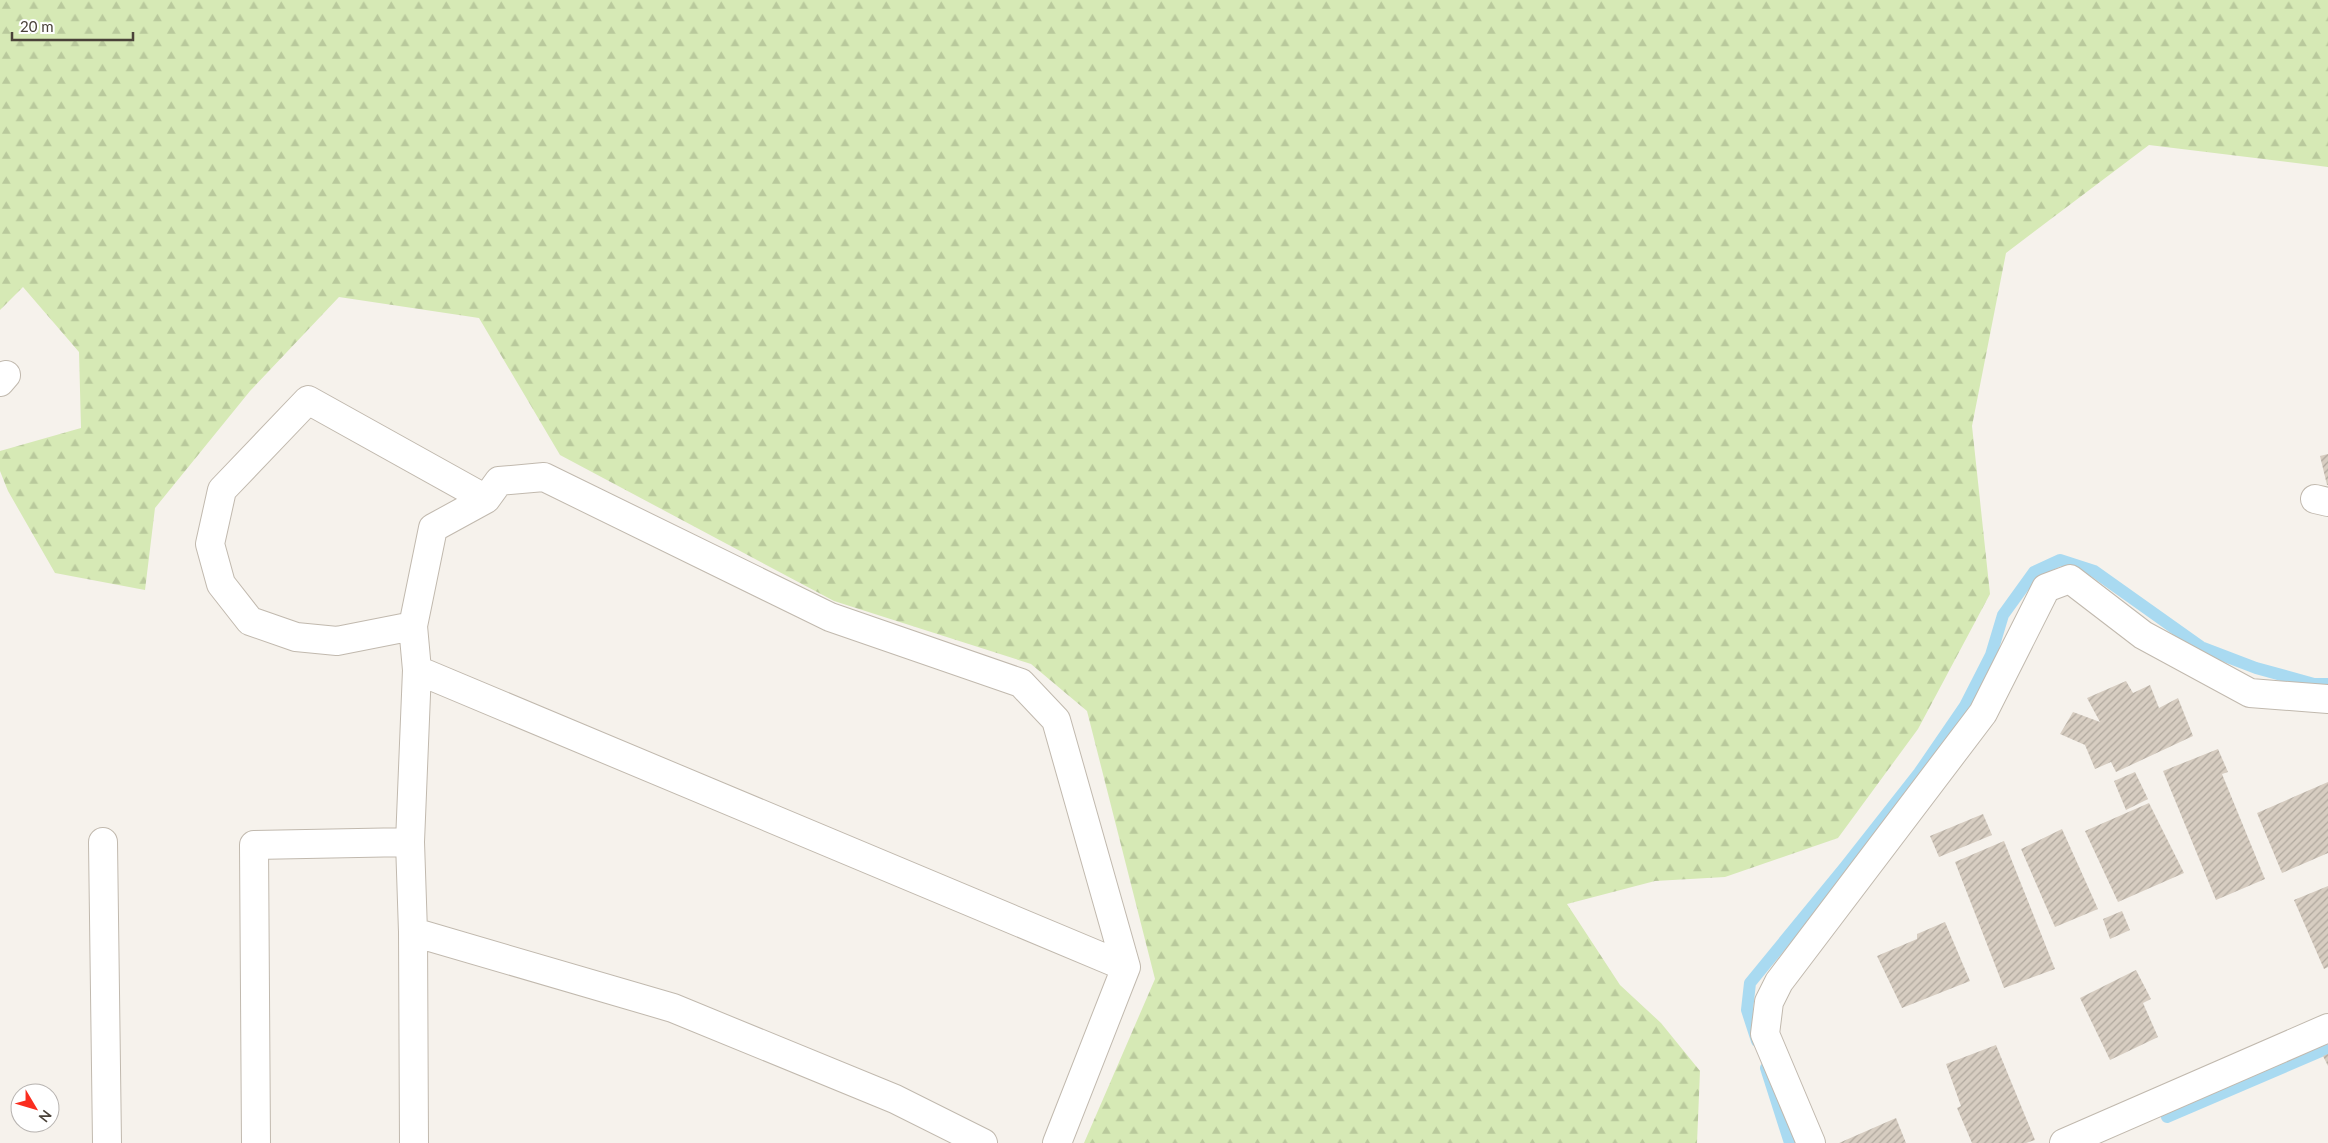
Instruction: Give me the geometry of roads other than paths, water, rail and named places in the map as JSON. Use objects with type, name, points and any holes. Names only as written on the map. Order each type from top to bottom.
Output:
[{"type":"street","points":[[413,626],[337,641],[296,638],[250,621],[221,584],[210,544],[222,490],[308,400],[486,499]]},
{"type":"street","points":[[414,1143],[413,932],[410,842],[417,670],[413,626],[433,528],[486,499],[499,480],[544,477],[830,617],[1022,683],[1056,720],[1126,967],[1057,1143]]},
{"type":"street","points":[[1811,1143],[1764,1034],[1769,1002],[1779,982],[1983,713],[2046,588],[2070,579],[2143,635],[2250,694],[2328,698]]},
{"type":"street","points":[[417,670],[1126,967]]},
{"type":"street","points":[[103,842],[107,1143]]},
{"type":"street","points":[[256,1143],[254,845],[410,842]]},
{"type":"street","points":[[413,932],[673,1008],[894,1099],[983,1143]]},
{"type":"street","points":[[2064,1143],[2328,1028]]},
{"type":"waterway","points":[[1757,1041],[1747,1010],[1750,983],[1919,773],[1965,706],[1991,655],[2003,615],[2034,572],[2060,560],[2094,571],[2201,647],[2256,668],[2314,684],[2328,684]]},
{"type":"waterway","points":[[2167,1117],[2328,1048]]},
{"type":"waterway","points":[[1766,1068],[1790,1143]]}]
